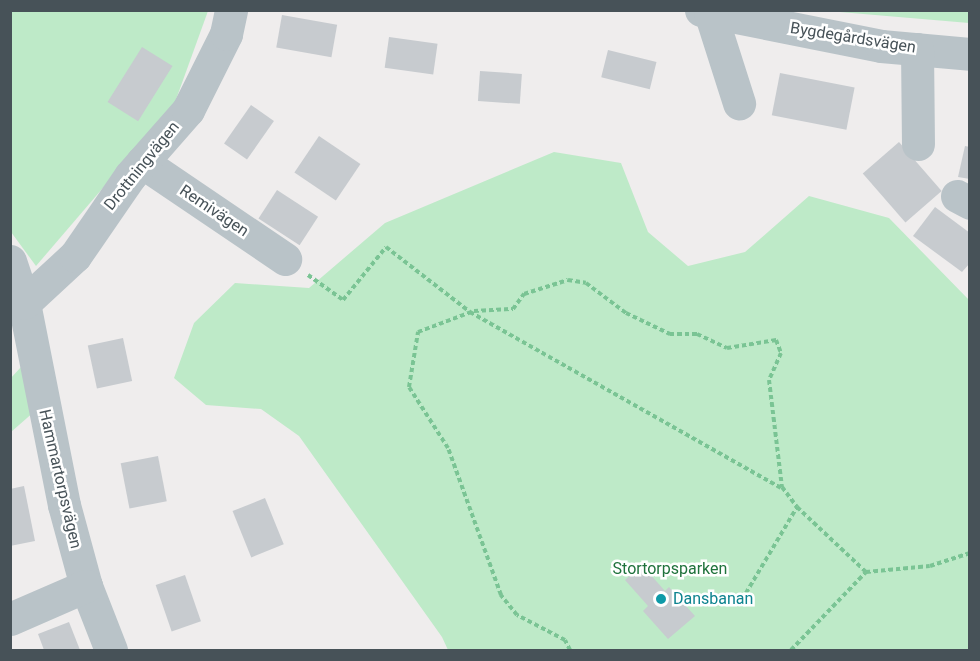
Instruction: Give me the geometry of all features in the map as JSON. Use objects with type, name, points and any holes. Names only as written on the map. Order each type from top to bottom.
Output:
[{"type":"street","name":"Drottningvägen","points":[[24,303],[75,256],[142,162],[188,110],[226,34],[231,10]]},
{"type":"street","name":"Bygdegårdsvägen","points":[[705,11],[881,46],[969,54]]},
{"type":"street","points":[[705,11],[739,104]]},
{"type":"street","points":[[917,49],[918,144]]},
{"type":"street","name":"Remivägen","points":[[142,162],[285,259]]},
{"type":"street","name":"Hammartorpsvägen","points":[[10,261],[24,303],[22,350],[86,586],[111,651]]},
{"type":"street","points":[[10,619],[86,586]]},
{"type":"path","points":[[285,259],[343,300],[386,247],[470,312],[785,490],[797,507],[866,573]]},
{"type":"path","points":[[570,651],[565,640],[517,615],[501,595],[448,448],[409,387],[418,332],[470,312],[513,309],[525,294],[568,280],[586,284],[626,313],[670,334],[697,334],[727,348],[776,340],[781,353],[769,380],[785,490]]},
{"type":"path","points":[[746,593],[797,507]]},
{"type":"path","points":[[790,651],[866,573],[930,566],[969,553]]},
{"type":"green space","points":[[10,11],[208,11],[174,105],[36,266],[11,232]]},
{"type":"green space","points":[[828,11],[969,11],[969,23]]},
{"type":"green space","name":"Stortorpsparken","points":[[554,152],[621,163],[648,232],[688,266],[745,252],[809,196],[889,218],[969,300],[969,650],[448,650],[442,637],[299,436],[261,409],[206,405],[174,378],[194,323],[235,283],[309,288],[385,223]]},
{"type":"green space","points":[[33,354],[43,404],[11,432],[10,379]]},
{"type":"building","points":[[282,15],[337,25],[331,57],[276,47]]},
{"type":"building","points":[[389,37],[438,44],[433,75],[385,68]]},
{"type":"building","points":[[142,47],[173,66],[138,121],[108,102]]},
{"type":"building","points":[[608,50],[657,62],[650,89],[601,77]]},
{"type":"building","points":[[480,71],[522,74],[520,104],[478,101]]},
{"type":"building","points":[[780,73],[855,88],[846,130],[772,115]]},
{"type":"building","points":[[251,105],[274,121],[247,160],[224,144]]},
{"type":"building","points":[[319,136],[360,164],[336,200],[294,172]]},
{"type":"building","points":[[899,142],[942,191],[905,223],[863,173]]},
{"type":"building","points":[[965,146],[970,147],[970,179],[958,177]]},
{"type":"building","points":[[277,190],[318,217],[300,245],[258,219]]},
{"type":"building","points":[[935,207],[970,233],[970,263],[962,272],[913,236]]},
{"type":"building","points":[[123,338],[132,381],[97,389],[88,345]]},
{"type":"building","points":[[158,456],[167,501],[129,508],[121,463]]},
{"type":"building","points":[[24,486],[35,541],[10,546],[10,489]]},
{"type":"building","points":[[265,498],[284,544],[251,557],[233,511]]},
{"type":"building","name":"Dansbanan","points":[[642,565],[665,591],[669,587],[695,616],[668,639],[643,611],[648,606],[625,580]]},
{"type":"building","points":[[185,575],[201,621],[172,631],[156,585]]},
{"type":"building","points":[[69,622],[80,650],[44,650],[38,634]]},
{"type":"place","name":"Dansbanan","points":[[661,599]]}]
